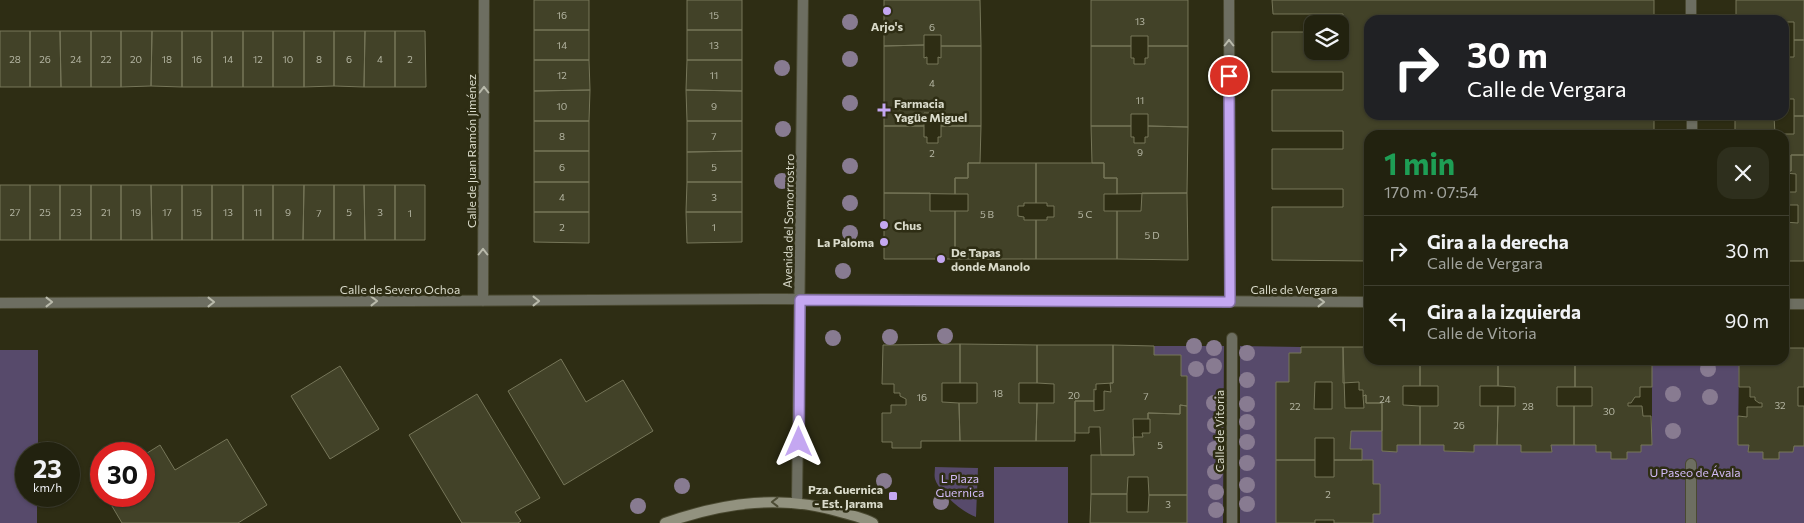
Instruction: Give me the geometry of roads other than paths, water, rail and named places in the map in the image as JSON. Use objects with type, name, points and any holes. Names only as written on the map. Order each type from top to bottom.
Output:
[{"type":"street","name":"Calle de Juan Ramón Jiménez","points":[[483,301],[484,0]]},
{"type":"street","name":"Avenida del Somorrostro","points":[[797,502],[803,0]]},
{"type":"street","points":[[1229,0],[1230,302]]},
{"type":"street","points":[[1692,0],[1692,15]]},
{"type":"street","name":"Calle de Severo Ochoa","points":[[0,302],[800,300]]},
{"type":"street","name":"Calle de Vergara","points":[[800,300],[1364,302]]},
{"type":"street","points":[[1789,304],[1804,304]]},
{"type":"street","name":"Calle de Vitoria","points":[[1232,338],[1232,523]]},
{"type":"street","points":[[1690,464],[1691,523]]},
{"type":"street","points":[[665,523],[697,512],[751,502],[797,502],[834,510],[873,523]]},
{"type":"place","name":"Arjo's","points":[[887,11]]},
{"type":"place","name":"Farmacia Yagüe Miguel","points":[[884,110]]},
{"type":"place","name":"Chus","points":[[884,225]]},
{"type":"place","name":"La Paloma","points":[[884,242]]},
{"type":"place","name":"De Tapas donde Manolo","points":[[941,259]]},
{"type":"place","name":"Pza. Guernica - Est. Jarama","points":[[893,496]]},
{"type":"park label","name":"U Paseo de Ávala","points":[[1695,472]]},
{"type":"park label","name":"L Plaza Guernica","points":[[960,485]]}]
